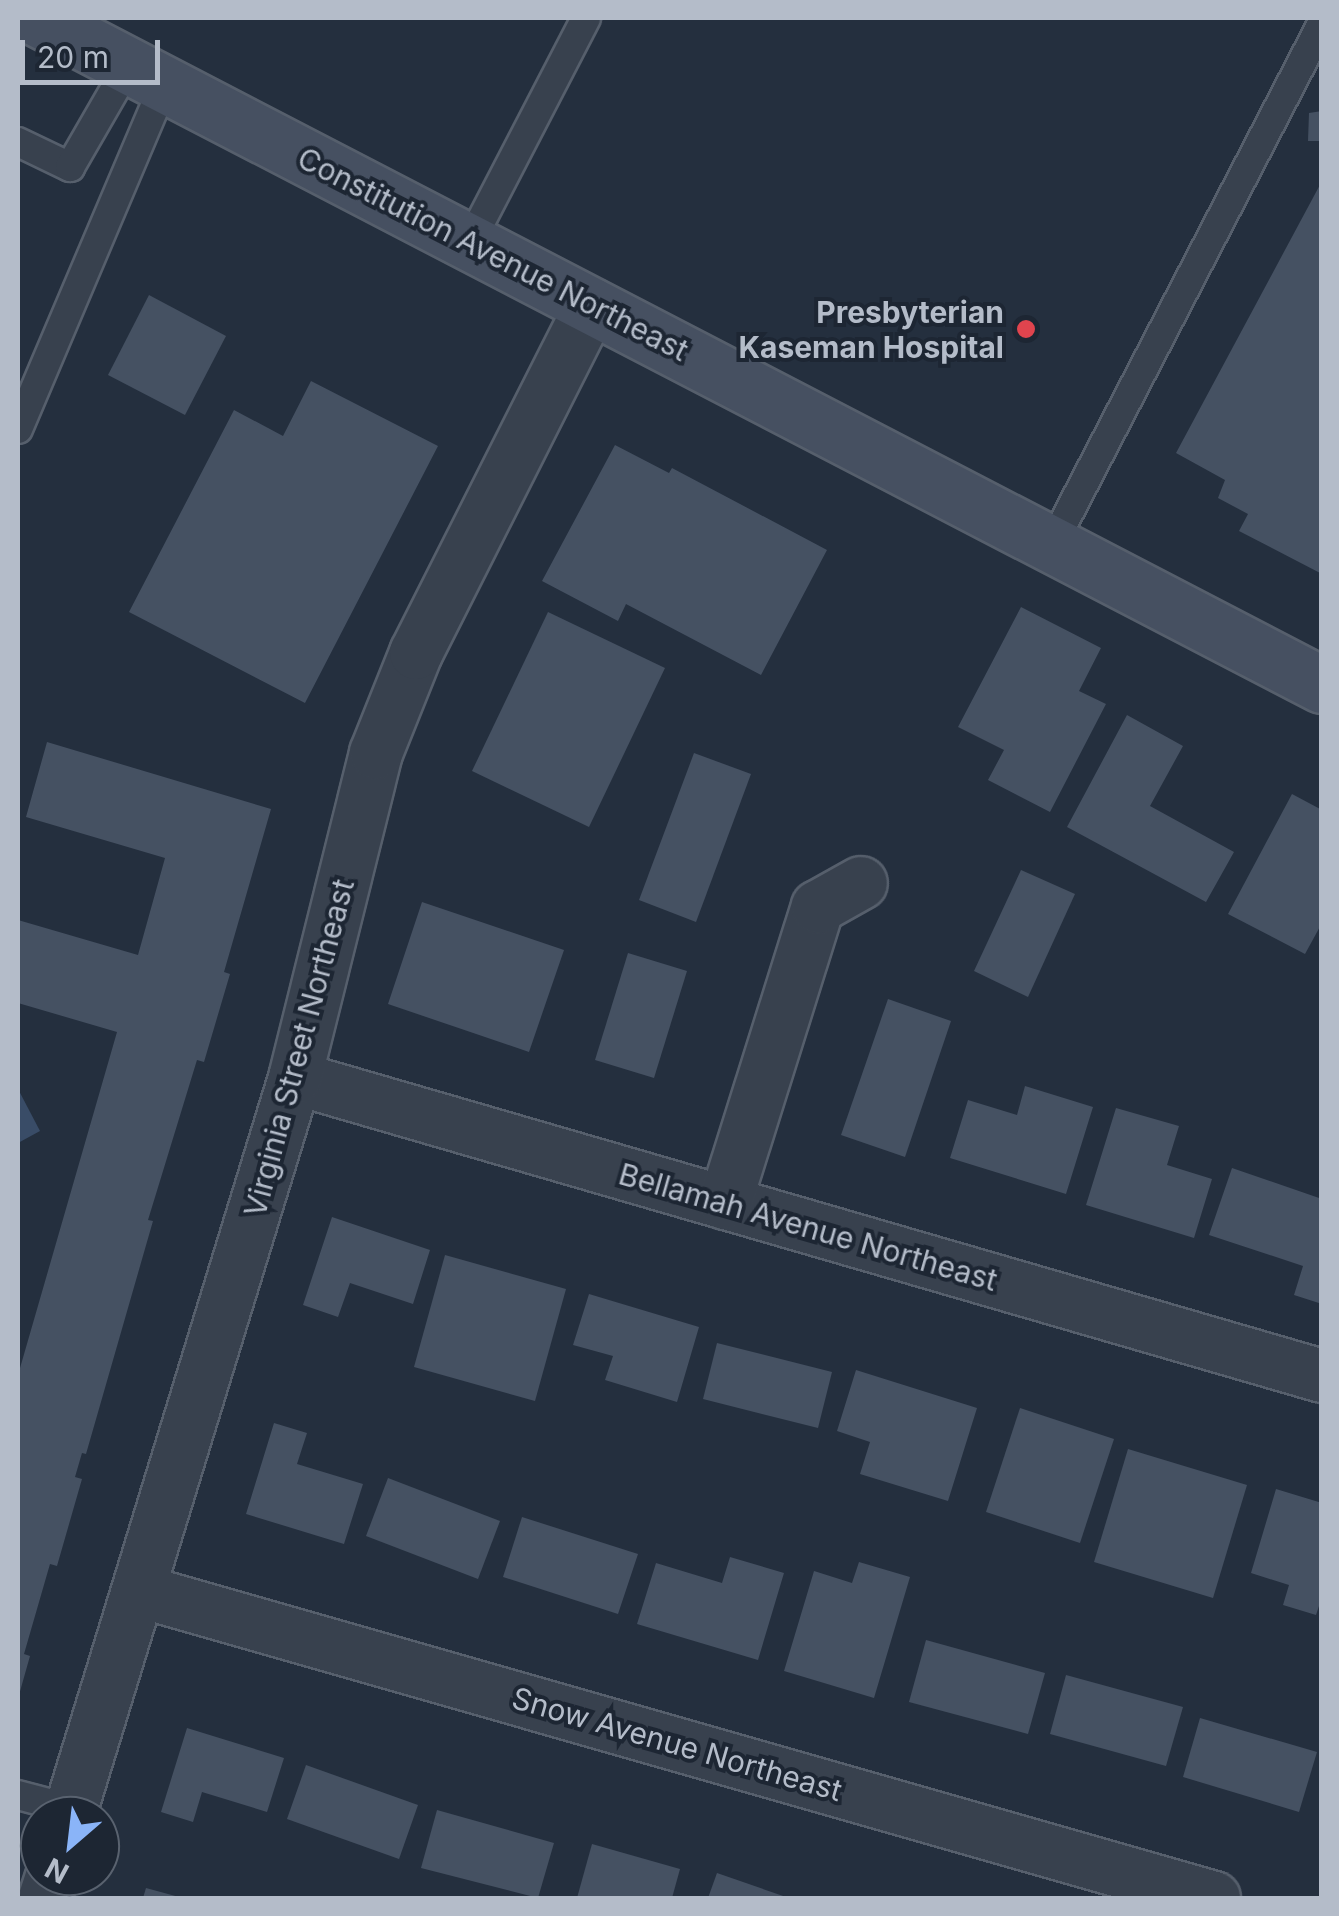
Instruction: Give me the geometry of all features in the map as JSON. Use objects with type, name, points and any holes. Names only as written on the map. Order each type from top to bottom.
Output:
[{"type":"street","name":"Constitution Avenue Northeast","points":[[37,18],[1322,685]]},
{"type":"street","name":"Virginia Street Northeast","points":[[75,1796],[295,1078],[376,754],[416,653],[592,306]]},
{"type":"street","points":[[725,1203],[818,906],[860,883]]},
{"type":"street","name":"Bellamah Avenue Northeast","points":[[295,1078],[1322,1376]]},
{"type":"street","name":"Snow Avenue Northeast","points":[[140,1591],[1214,1898]]},
{"type":"lane","points":[[470,242],[586,18]]},
{"type":"lane","points":[[1052,544],[1322,24]]},
{"type":"lane","points":[[18,142],[70,167],[147,74]]},
{"type":"lane","points":[[18,429],[147,74]]},
{"type":"water","points":[[18,1089],[40,1131],[18,1143]]},
{"type":"building","points":[[1322,111],[1322,141],[1308,141],[1309,113]]},
{"type":"building","points":[[1322,181],[1322,574],[1239,531],[1248,514],[1218,498],[1225,480],[1176,453]]},
{"type":"building","points":[[149,295],[226,336],[185,415],[108,375]]},
{"type":"building","points":[[311,381],[438,446],[305,703],[129,612],[234,410],[283,436]]},
{"type":"building","points":[[615,445],[669,473],[672,468],[827,550],[761,675],[626,604],[618,621],[542,581]]},
{"type":"building","points":[[1021,607],[1101,648],[1079,691],[1106,704],[1050,812],[988,780],[1004,750],[958,727]]},
{"type":"building","points":[[548,612],[665,668],[589,827],[472,771]]},
{"type":"building","points":[[1127,715],[1183,746],[1150,806],[1234,852],[1206,902],[1067,827]]},
{"type":"building","points":[[47,742],[271,809],[224,972],[230,974],[204,1062],[197,1060],[148,1220],[153,1221],[86,1454],[82,1453],[75,1477],[82,1479],[57,1566],[50,1564],[24,1654],[30,1656],[19,1695],[18,1375],[117,1032],[18,1003],[18,920],[138,955],[165,858],[26,817]]},
{"type":"building","points":[[694,753],[751,774],[696,922],[639,900]]},
{"type":"building","points":[[1292,794],[1322,810],[1322,923],[1305,954],[1228,914]]},
{"type":"building","points":[[1021,870],[1075,894],[1028,997],[974,971]]},
{"type":"building","points":[[422,902],[564,950],[529,1052],[388,1004]]},
{"type":"building","points":[[628,953],[687,971],[654,1078],[595,1060]]},
{"type":"building","points":[[888,999],[951,1021],[905,1157],[841,1135]]},
{"type":"building","points":[[1025,1086],[1093,1107],[1066,1194],[950,1158],[968,1100],[1017,1115]]},
{"type":"building","points":[[1116,1108],[1179,1126],[1167,1165],[1212,1179],[1194,1238],[1086,1205]]},
{"type":"building","points":[[1232,1168],[1322,1199],[1322,1304],[1294,1295],[1303,1266],[1209,1235]]},
{"type":"building","points":[[332,1217],[430,1250],[413,1304],[350,1283],[338,1317],[303,1305]]},
{"type":"building","points":[[445,1255],[566,1289],[535,1401],[414,1367]]},
{"type":"building","points":[[589,1294],[699,1327],[677,1402],[605,1380],[613,1356],[573,1345]]},
{"type":"building","points":[[717,1343],[832,1372],[818,1428],[703,1399]]},
{"type":"building","points":[[856,1370],[977,1408],[948,1501],[860,1474],[870,1442],[837,1431]]},
{"type":"building","points":[[1020,1408],[1114,1439],[1080,1543],[986,1512]]},
{"type":"building","points":[[274,1423],[307,1433],[297,1464],[363,1484],[344,1544],[246,1514]]},
{"type":"building","points":[[1128,1449],[1247,1485],[1213,1598],[1094,1562]]},
{"type":"building","points":[[388,1478],[500,1521],[478,1579],[366,1536]]},
{"type":"building","points":[[1276,1489],[1322,1503],[1322,1597],[1316,1615],[1283,1605],[1289,1585],[1251,1573]]},
{"type":"building","points":[[522,1517],[638,1554],[618,1614],[503,1577]]},
{"type":"building","points":[[730,1557],[784,1573],[758,1660],[637,1624],[656,1563],[722,1583]]},
{"type":"building","points":[[859,1562],[910,1577],[874,1698],[784,1671],[814,1571],[852,1583]]},
{"type":"building","points":[[926,1640],[1045,1673],[1028,1734],[909,1702]]},
{"type":"building","points":[[1066,1675],[1183,1707],[1166,1766],[1050,1734]]},
{"type":"building","points":[[1200,1718],[1317,1752],[1299,1812],[1183,1777]]},
{"type":"building","points":[[187,1728],[284,1758],[267,1812],[202,1792],[193,1822],[161,1812]]},
{"type":"building","points":[[306,1765],[418,1805],[399,1859],[287,1819]]},
{"type":"building","points":[[437,1810],[554,1843],[538,1898],[421,1868]]},
{"type":"building","points":[[592,1844],[680,1869],[672,1898],[577,1898]]},
{"type":"building","points":[[717,1873],[789,1898],[708,1898]]},
{"type":"building","points":[[146,1888],[179,1897],[179,1898],[143,1898]]},
{"type":"place","name":"Presbyterian Kaseman Hospital","points":[[1026,329]]}]
